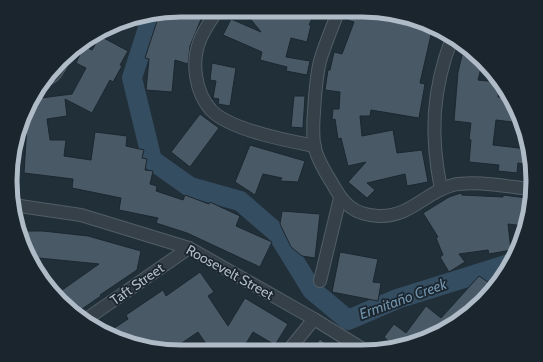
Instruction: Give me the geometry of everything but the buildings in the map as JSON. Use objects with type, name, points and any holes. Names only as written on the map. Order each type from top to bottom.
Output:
[{"type":"street","points":[[213,17],[200,40],[196,52],[196,81],[202,96],[211,110],[224,119],[243,128],[314,146]]},
{"type":"street","points":[[336,17],[320,62],[315,94],[313,124],[314,146],[322,165],[340,198],[354,210],[379,216],[392,215],[406,211],[441,189],[454,185],[466,183],[526,189]]},
{"type":"street","points":[[441,189],[436,166],[434,116],[438,84],[450,43]]},
{"type":"street","points":[[320,281],[340,198]]},
{"type":"street","name":"Roosevelt Street","points":[[19,206],[81,215],[189,248],[314,319],[356,345]]},
{"type":"street","name":"Taft Street","points":[[90,317],[189,248]]},
{"type":"street","points":[[293,345],[314,319]]},
{"type":"waterway","name":"Ermitaño Creek","points":[[150,20],[132,78],[152,160],[190,187],[240,201],[277,233],[312,290],[348,320],[397,299],[502,266]]}]
